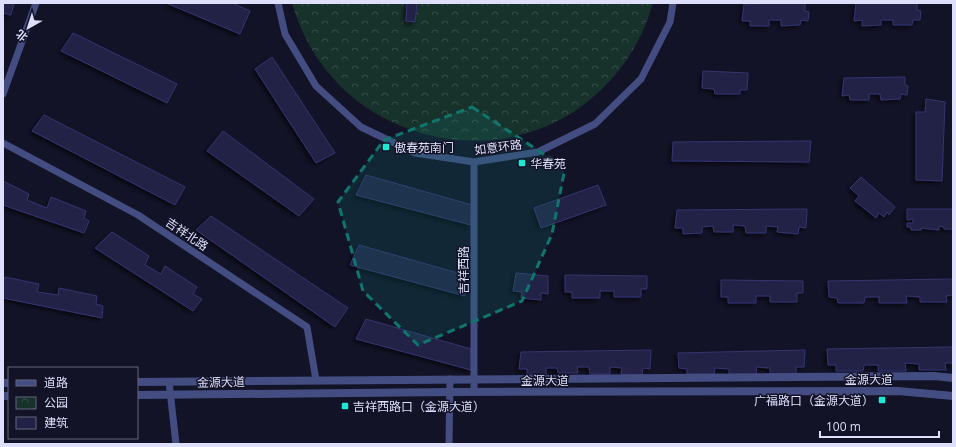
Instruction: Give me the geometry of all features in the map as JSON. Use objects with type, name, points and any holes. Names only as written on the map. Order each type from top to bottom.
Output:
[{"type":"street","points":[[3,94],[36,3]]},
{"type":"street","name":"如意环路","points":[[278,3],[286,34],[316,86],[361,127],[415,153],[474,162],[538,152],[595,124],[641,79],[670,22],[673,3]]},
{"type":"street","name":"吉祥北路","points":[[3,143],[138,215],[307,327],[316,380]]},
{"type":"street","name":"吉祥西路","points":[[474,162],[474,392]]},
{"type":"street","name":"金源大道","points":[[138,382],[918,376],[953,378]]},
{"type":"street","points":[[449,444],[450,379]]},
{"type":"street","points":[[169,382],[176,444]]},
{"type":"street","name":"金源大道","points":[[138,395],[450,392],[898,391],[953,396]]},
{"type":"highlighted area","points":[[472,107],[565,168],[552,234],[522,301],[418,345],[363,291],[338,202],[384,140]]},
{"type":"green space","points":[[292,3],[653,3],[642,33],[626,60],[617,73],[595,96],[582,106],[551,124],[517,136],[482,140],[447,139],[413,131],[381,116],[351,96],[326,70],[315,54],[298,21]]},
{"type":"building","points":[[3,3],[14,3],[11,15],[3,13]]},
{"type":"building","points":[[166,3],[232,3],[250,11],[240,34]]},
{"type":"building","points":[[407,3],[417,3],[415,22],[406,21]]},
{"type":"building","points":[[805,3],[805,11],[809,12],[808,21],[801,20],[800,25],[781,26],[781,20],[769,20],[769,26],[750,26],[750,21],[742,21],[744,4]]},
{"type":"building","points":[[856,3],[917,3],[917,10],[921,11],[920,20],[913,20],[912,25],[893,25],[893,20],[881,20],[881,25],[862,26],[862,20],[854,21]]},
{"type":"building","points":[[73,33],[177,84],[167,103],[61,51]]},
{"type":"building","points":[[272,57],[335,153],[316,163],[255,69]]},
{"type":"building","points":[[703,71],[748,73],[747,90],[740,90],[740,94],[715,94],[714,89],[702,88]]},
{"type":"building","points":[[905,77],[905,85],[908,86],[907,95],[901,94],[900,99],[881,100],[880,94],[869,94],[869,100],[850,100],[849,95],[842,96],[844,78]]},
{"type":"building","points":[[926,99],[945,102],[942,181],[916,180],[916,112],[925,112]]},
{"type":"building","points":[[44,115],[185,187],[175,205],[32,131]]},
{"type":"building","points":[[223,131],[314,199],[299,216],[207,151]]},
{"type":"building","points":[[811,141],[809,162],[672,161],[673,142]]},
{"type":"building","points":[[366,175],[472,205],[471,225],[356,195]]},
{"type":"building","points":[[861,177],[895,207],[889,215],[887,212],[884,217],[879,213],[876,218],[855,201],[859,196],[850,188]]},
{"type":"building","points":[[3,181],[29,194],[27,200],[47,208],[51,197],[86,211],[84,218],[89,221],[84,233],[3,205]]},
{"type":"building","points":[[598,185],[606,205],[541,228],[534,208]]},
{"type":"building","points":[[807,209],[806,228],[799,227],[798,234],[777,232],[778,227],[766,226],[766,233],[746,233],[745,226],[733,225],[733,232],[714,232],[713,226],[702,227],[702,233],[683,234],[683,228],[675,228],[677,210]]},
{"type":"building","points":[[907,209],[953,209],[953,229],[944,229],[944,227],[939,226],[939,230],[921,228],[921,230],[911,230],[911,227],[907,227],[907,223],[913,223],[913,219],[907,220]]},
{"type":"building","points":[[211,216],[348,308],[335,327],[196,230]]},
{"type":"building","points":[[112,232],[149,256],[145,265],[161,274],[165,266],[197,287],[193,294],[202,299],[193,311],[95,248]]},
{"type":"building","points":[[359,245],[465,275],[465,296],[350,265]]},
{"type":"building","points":[[516,273],[548,276],[548,294],[541,293],[541,300],[521,298],[522,292],[513,291]]},
{"type":"building","points":[[565,275],[647,276],[647,289],[641,289],[641,297],[614,297],[614,291],[600,291],[600,298],[572,298],[572,292],[565,292]]},
{"type":"building","points":[[5,277],[39,284],[37,292],[58,295],[59,288],[97,296],[96,304],[103,306],[102,318],[3,298],[3,283]]},
{"type":"building","points":[[953,279],[953,295],[946,296],[947,302],[920,302],[920,297],[906,296],[907,303],[879,303],[879,297],[865,297],[864,303],[838,303],[837,298],[829,297],[828,281]]},
{"type":"building","points":[[721,280],[803,281],[803,293],[797,293],[797,302],[770,302],[770,296],[756,296],[756,303],[728,303],[728,297],[721,297]]},
{"type":"building","points":[[366,319],[471,349],[471,370],[356,339]]},
{"type":"building","points":[[953,347],[953,363],[945,363],[946,370],[919,370],[919,364],[905,363],[906,371],[878,371],[878,365],[864,365],[863,371],[836,371],[836,365],[828,365],[827,349]]},
{"type":"building","points":[[651,350],[650,369],[643,368],[642,375],[621,374],[622,368],[610,367],[610,374],[590,374],[589,367],[577,367],[578,373],[558,373],[557,368],[546,368],[546,375],[527,375],[527,369],[519,369],[521,352]]},
{"type":"building","points":[[805,350],[804,367],[796,367],[796,374],[770,374],[770,368],[756,367],[757,375],[729,375],[729,369],[715,368],[714,374],[687,374],[687,369],[679,368],[678,353]]},
{"type":"place","name":"傲春苑南门","points":[[386,147]]},
{"type":"place","name":"华春苑","points":[[522,163]]},
{"type":"place","name":"广福路口（金源大道）","points":[[882,400]]},
{"type":"place","name":"吉祥西路口（金源大道）","points":[[345,406]]}]
